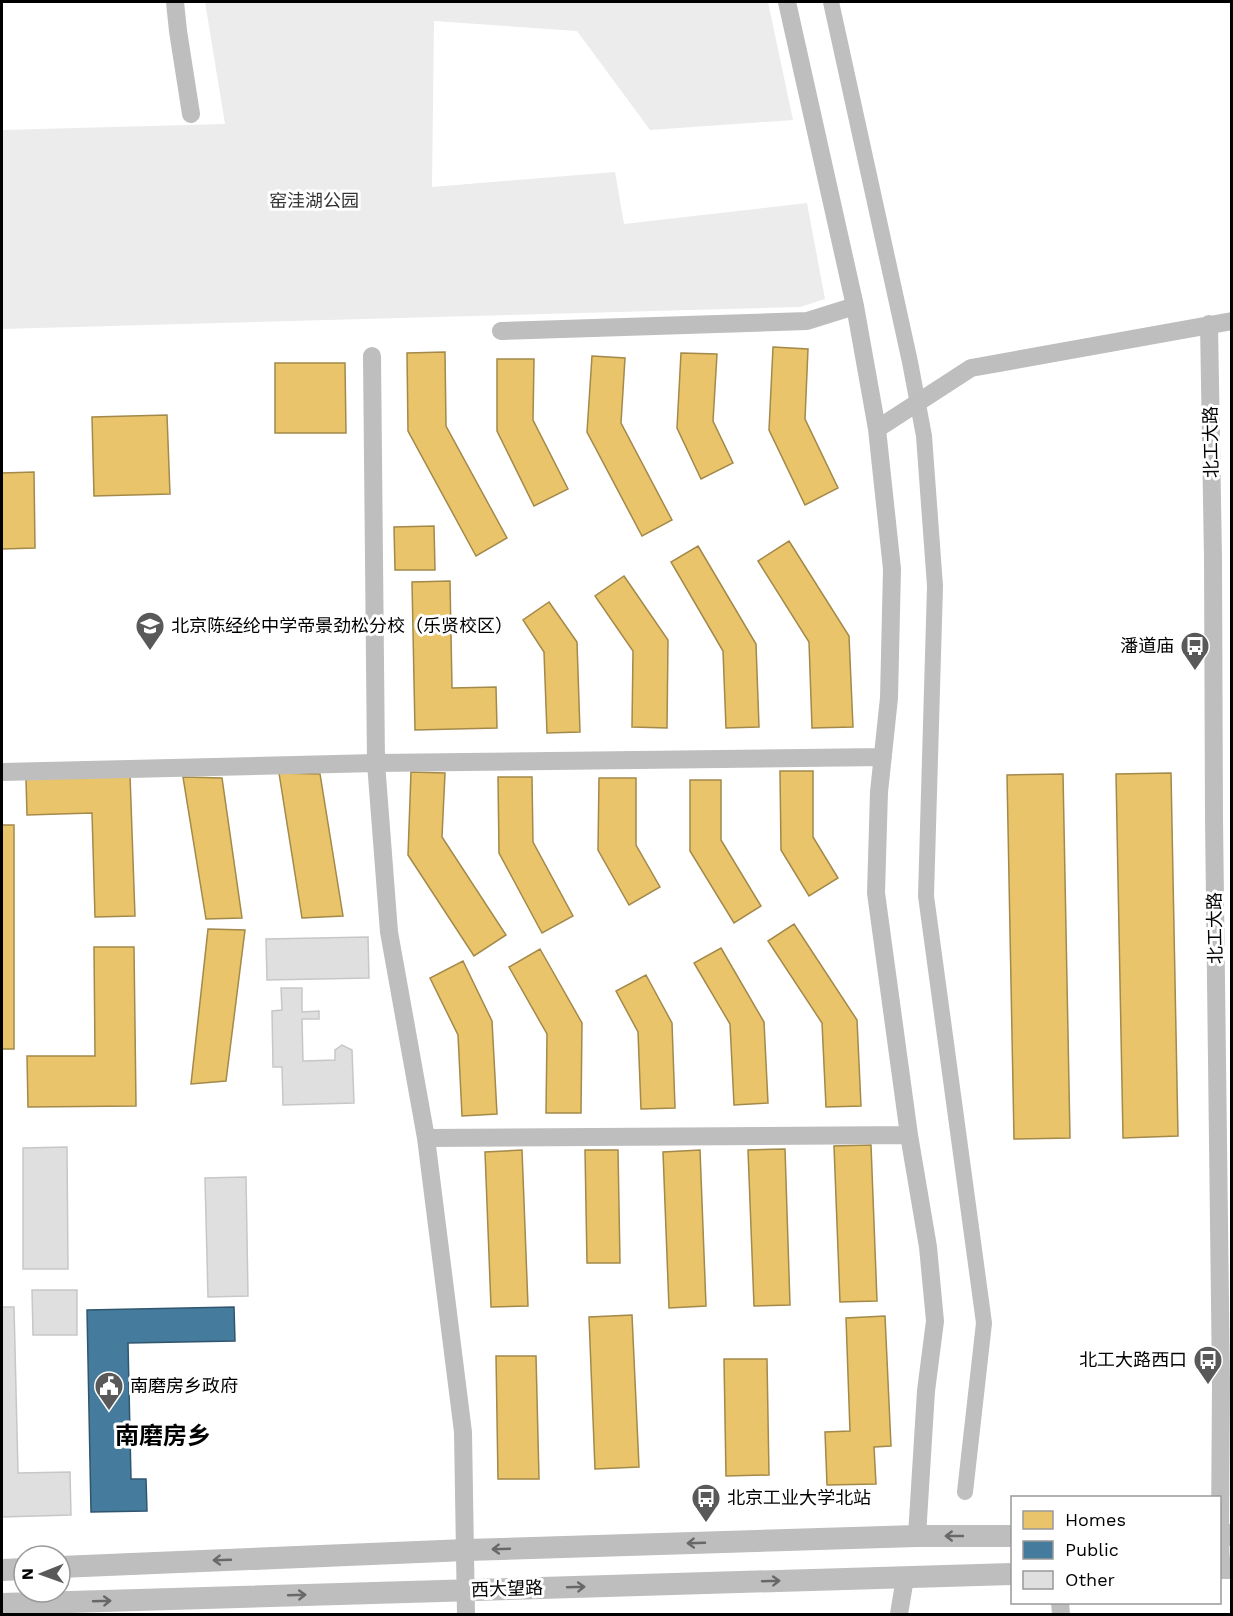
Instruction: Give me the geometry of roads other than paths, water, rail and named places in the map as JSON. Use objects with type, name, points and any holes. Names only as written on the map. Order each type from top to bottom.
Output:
[{"type":"main road","points":[[72,1566],[466,1550],[917,1536],[1011,1536]]},
{"type":"main road","name":"西大望路","points":[[2,1604],[1011,1574]]},
{"type":"street","points":[[175,2],[191,114]]},
{"type":"street","points":[[787,2],[855,306],[877,429],[892,570],[888,698],[879,792],[876,893],[909,1135],[928,1247],[934,1321],[926,1391],[917,1536]]},
{"type":"street","points":[[501,331],[807,321],[855,306]]},
{"type":"street","points":[[877,429],[971,368],[1232,321]]},
{"type":"street","name":"北工大路","points":[[1209,324],[1213,570],[1223,819],[1220,1496]]},
{"type":"street","points":[[372,356],[376,763],[389,932],[426,1138],[463,1432],[466,1614]]},
{"type":"street","points":[[2,772],[376,763],[883,757]]},
{"type":"street","points":[[426,1138],[909,1135]]},
{"type":"street","name":"北工大路","points":[[1221,1543],[1224,1568]]},
{"type":"street","points":[[898,1614],[905,1578]]},
{"type":"waterway","points":[[831,2],[910,362],[924,436],[935,586],[926,896],[984,1323],[965,1492]]},
{"type":"place","name":"北京陈经纶中学帝景劲松分校（乐贤校区）","points":[[150,652]]},
{"type":"place","name":"潘道庙","points":[[1195,672]]},
{"type":"place","name":"北工大路西口","points":[[1208,1386]]},
{"type":"place","name":"南磨房乡政府","points":[[109,1412]]},
{"type":"place","name":"北京工业大学北站","points":[[706,1524]]},
{"type":"district","name":"南磨房乡","points":[[163,1436]]},
{"type":"park label","name":"窑洼湖公园","points":[[314,201]]}]
